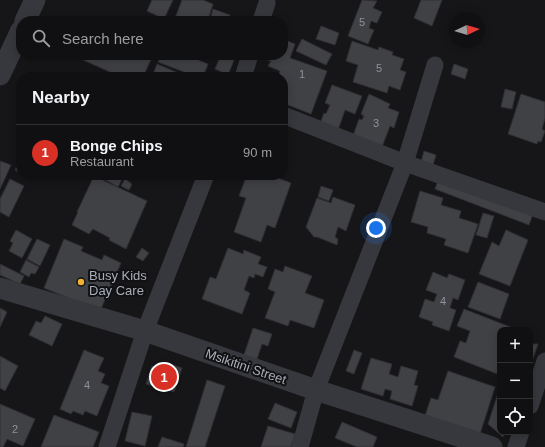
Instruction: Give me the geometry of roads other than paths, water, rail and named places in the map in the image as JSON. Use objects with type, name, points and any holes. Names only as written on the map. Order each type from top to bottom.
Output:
[{"type":"street","points":[[27,16],[35,0]]},
{"type":"street","points":[[263,16],[267,4]]},
{"type":"street","points":[[0,75],[16,41]]},
{"type":"street","points":[[245,72],[248,60]]},
{"type":"street","points":[[300,447],[316,390],[405,162],[435,65]]},
{"type":"street","points":[[288,117],[405,162],[545,212]]},
{"type":"street","points":[[107,447],[145,331],[204,180]]},
{"type":"street","name":"Msikitini Street","points":[[0,288],[145,331],[316,390],[492,447]]},
{"type":"street","points":[[532,399],[545,361]]},
{"type":"street","points":[[516,447],[520,435]]},
{"type":"place","name":"Busy Kids Day Care","points":[[81,282]]},
{"type":"place","name":"Bonge Chips","points":[[164,377]]}]
